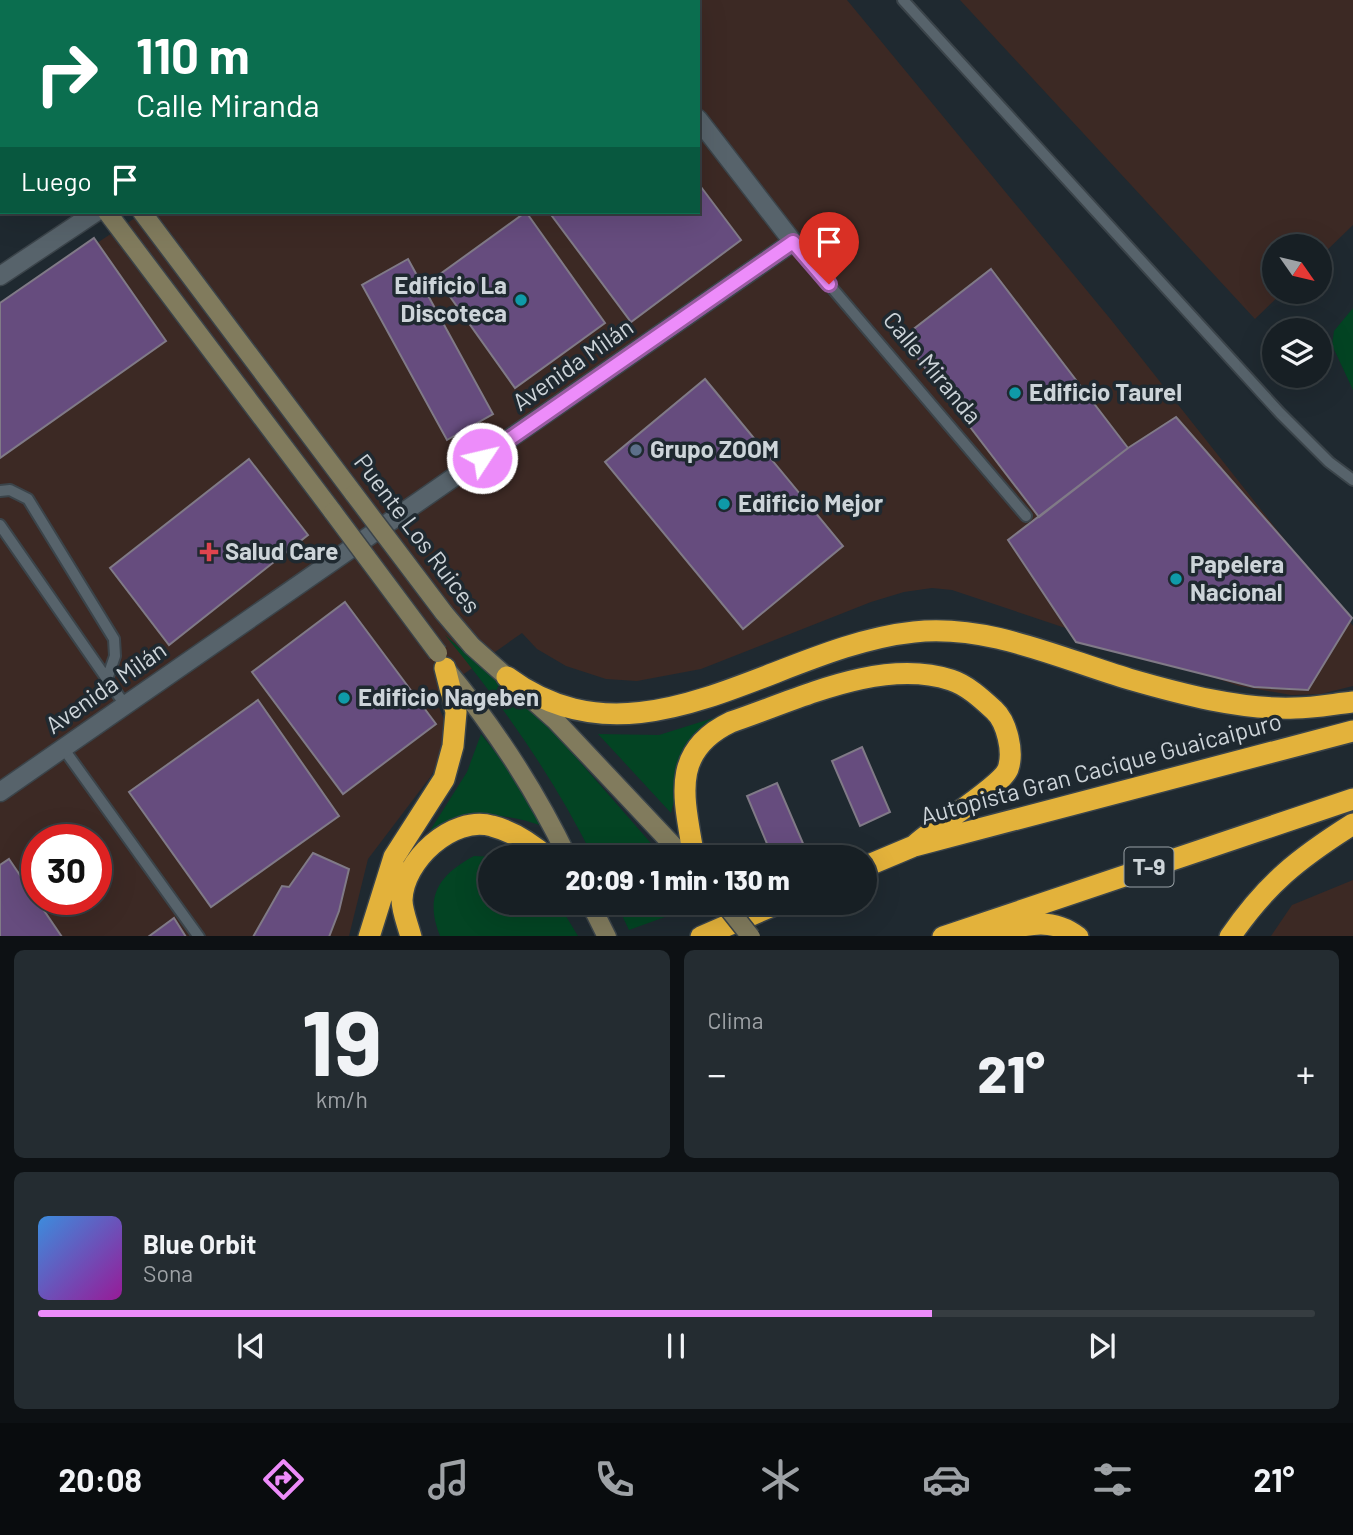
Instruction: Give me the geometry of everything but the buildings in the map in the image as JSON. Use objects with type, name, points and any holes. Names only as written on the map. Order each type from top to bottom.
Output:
[{"type":"highway","points":[[507,677],[527,692],[561,706],[629,714],[686,706],[819,654],[872,639],[915,631],[978,632],[1131,680],[1223,701],[1294,708],[1353,702]]},
{"type":"highway","points":[[369,936],[394,857],[444,779],[453,746],[456,712],[442,661]]},
{"type":"highway","points":[[692,845],[684,798],[686,774],[697,744],[711,731],[878,673],[952,680],[981,697],[1002,717],[1009,741],[1008,769],[995,787],[955,812],[914,846]]},
{"type":"highway","name":"Autopista Gran Cacique Guaicaipuro","points":[[877,862],[914,846],[1353,731]]},
{"type":"highway","name":"T-9","points":[[944,936],[1353,799]]},
{"type":"highway","points":[[1230,936],[1254,901],[1293,863],[1353,824]]},
{"type":"highway","points":[[411,936],[402,901],[405,886],[417,861],[438,839],[465,827],[490,825],[528,845]]},
{"type":"highway","points":[[701,936],[751,915]]},
{"type":"highway","points":[[977,936],[1040,923],[1060,924],[1078,936]]},
{"type":"highway","points":[[944,936],[968,936]]},
{"type":"main road","points":[[109,214],[484,715],[521,771],[561,845]]},
{"type":"main road","name":"Puente Los Ruices","points":[[144,214],[444,613],[472,646],[556,722],[673,845]]},
{"type":"main road","points":[[596,915],[606,935]]},
{"type":"main road","points":[[734,915],[751,936]]},
{"type":"street","name":"Calle Miranda","points":[[700,122],[793,242]]},
{"type":"street","points":[[0,276],[93,214]]},
{"type":"street","name":"Avenida Milán","points":[[0,792],[793,242]]},
{"type":"lane","points":[[903,0],[1280,413],[1329,462],[1353,480]]},
{"type":"lane","name":"Calle Miranda","points":[[793,242],[1026,516]]},
{"type":"lane","points":[[0,491],[19,492],[28,499],[114,639],[115,656],[107,679]]},
{"type":"lane","points":[[0,526],[125,705]]},
{"type":"lane","points":[[63,748],[199,936]]},
{"type":"shaded area","points":[[700,0],[847,0],[1112,321],[1353,626],[1353,686],[1321,694],[1291,695],[1239,686],[952,590],[932,588],[904,592],[871,602],[701,669],[637,681],[606,679],[566,666],[537,649],[522,633],[434,695],[445,722],[446,736],[440,759],[431,776],[368,859],[349,936],[0,936],[0,307],[141,214],[700,214]]},
{"type":"shaded area","points":[[960,0],[1353,0],[1353,225],[1332,245],[1332,234],[1262,234],[1262,304],[1271,304],[1255,319]]},
{"type":"shaded area","points":[[1353,880],[1353,936],[1271,936],[1292,905]]},
{"type":"green space","points":[[1353,308],[1353,390],[1332,345],[1334,331]]},
{"type":"green space","points":[[445,635],[552,730],[653,845],[587,845],[526,742]]},
{"type":"green space","points":[[723,715],[687,750],[671,813],[598,734],[659,735]]},
{"type":"green space","points":[[481,734],[513,775],[546,827],[511,817],[485,817],[460,823],[426,837],[467,772]]},
{"type":"green space","points":[[478,856],[478,915],[565,915],[578,936],[440,936],[435,922],[434,898],[444,879],[462,863]]},
{"type":"green space","points":[[622,915],[671,915],[629,930]]},
{"type":"place","name":"Edificio La Discoteca","points":[[521,300]]},
{"type":"place","name":"Edificio Taurel","points":[[1015,393]]},
{"type":"place","name":"Grupo ZOOM","points":[[636,450]]},
{"type":"place","name":"Edificio Mejor","points":[[724,504]]},
{"type":"place","name":"Salud Care","points":[[209,552]]},
{"type":"place","name":"Papelera Nacional","points":[[1176,579]]},
{"type":"place","name":"Edificio Nageben","points":[[344,698]]},
{"type":"route","points":[[482,458],[793,242],[829,284]]}]
